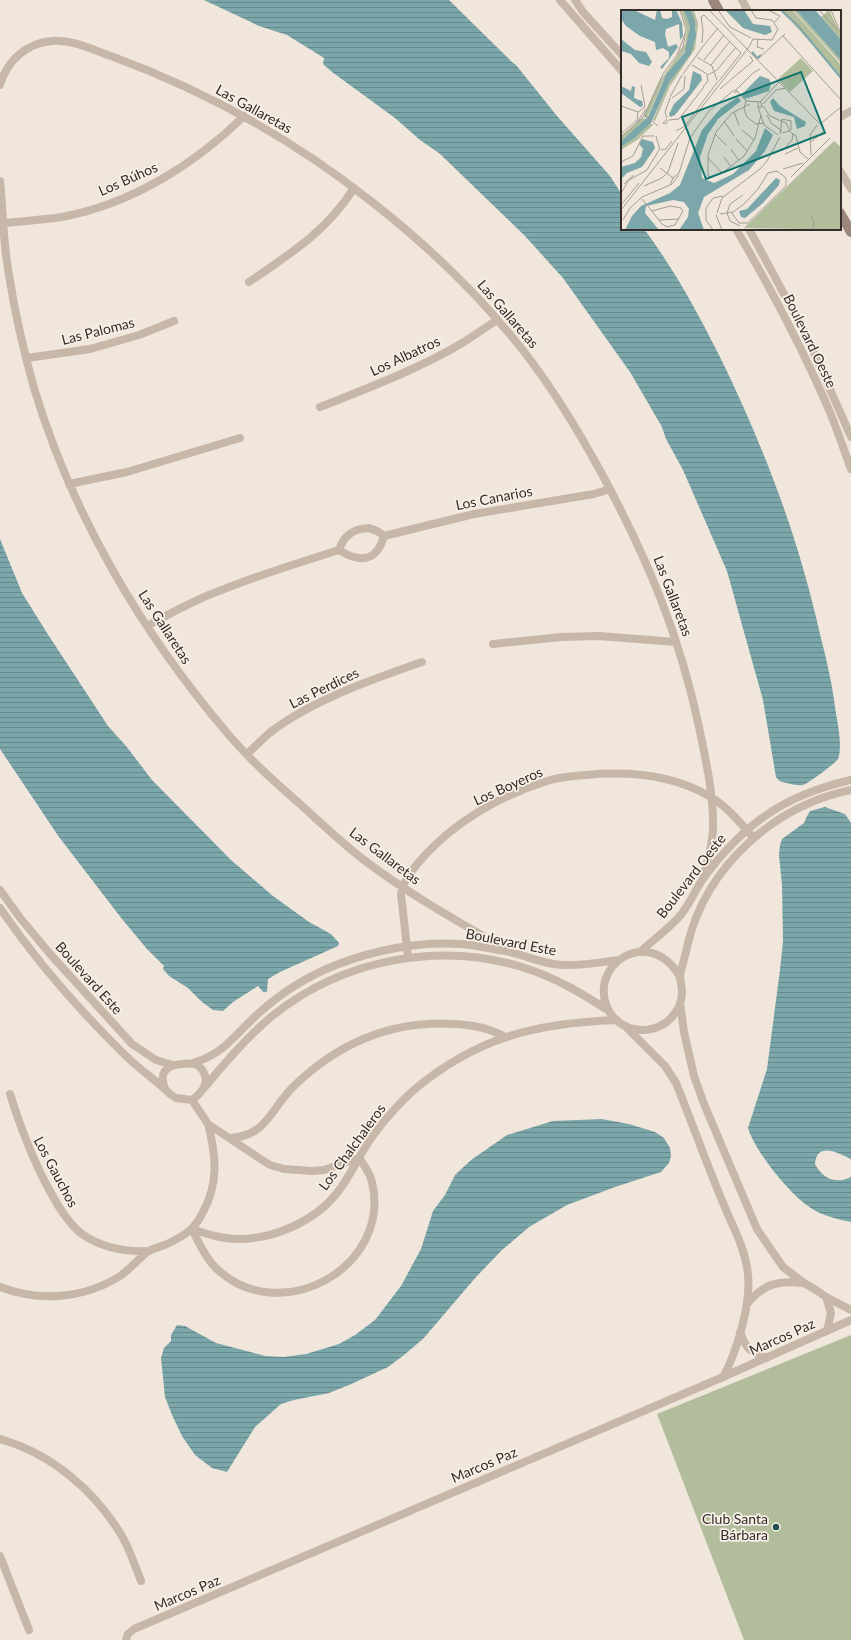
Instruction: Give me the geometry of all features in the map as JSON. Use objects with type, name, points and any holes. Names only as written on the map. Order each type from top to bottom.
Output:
[{"type":"street","points":[[560,0],[621,69]]},
{"type":"street","points":[[575,0],[583,12],[620,53]]},
{"type":"street","points":[[713,0],[718,10]]},
{"type":"street","points":[[742,0],[747,10]]},
{"type":"street","name":"Las Gallaretas","points":[[0,85],[5,70],[21,53],[40,43],[63,41],[135,65],[190,89],[244,116],[279,136],[354,188],[403,228],[470,290],[497,320],[537,369],[569,416],[610,489],[639,545],[654,580],[676,642],[695,708],[706,759],[711,797],[713,831],[710,852],[703,878]]},
{"type":"street","points":[[609,55],[620,53]]},
{"type":"street","points":[[841,117],[851,111]]},
{"type":"street","name":"Los Búhos","points":[[4,223],[62,217],[89,210],[123,198],[172,174],[196,158],[225,135],[244,116]]},
{"type":"street","points":[[841,173],[851,189]]},
{"type":"street","name":"Las Gallaretas","points":[[0,181],[8,268],[26,358],[34,388],[69,484],[106,560],[169,660],[229,736],[271,779],[364,859],[450,917],[513,953]]},
{"type":"street","points":[[248,282],[311,238],[333,218],[354,188]]},
{"type":"street","points":[[841,215],[851,232]]},
{"type":"street","name":"Boulevard Oeste","points":[[737,230],[802,352],[830,411],[851,469]]},
{"type":"street","name":"Boulevard Oeste","points":[[749,230],[806,335],[851,437]]},
{"type":"street","points":[[766,283],[776,279]]},
{"type":"street","name":"Los Albatros","points":[[320,407],[383,382],[434,358],[464,342],[497,320]]},
{"type":"street","name":"Las Palomas","points":[[26,358],[90,349],[140,335],[174,321]]},
{"type":"street","points":[[830,411],[838,407]]},
{"type":"street","points":[[69,484],[127,472],[165,462],[240,438]]},
{"type":"street","name":"Los Canarios","points":[[384,536],[474,514],[594,494],[610,489]]},
{"type":"street","points":[[147,626],[190,603],[284,567],[339,550],[354,558],[362,559],[369,557],[381,546],[384,536],[369,528],[359,529],[346,536],[341,543],[339,550]]},
{"type":"street","points":[[493,644],[561,637],[599,636],[676,642]]},
{"type":"street","name":"Las Perdices","points":[[247,754],[271,732],[290,719],[357,686],[422,662]]},
{"type":"street","name":"Los Boyeros","points":[[402,886],[425,856],[442,838],[468,818],[493,804],[548,781],[578,776],[607,773],[635,774],[662,778],[698,790],[711,797],[753,837]]},
{"type":"street","name":"Boulevard Oeste","points":[[640,952],[680,916],[693,898],[703,878],[730,844],[763,816],[798,796],[818,788],[851,780]]},
{"type":"street","name":"Boulevard Oeste","points":[[680,977],[689,938],[703,904],[713,885],[727,866],[753,837],[799,808],[818,799],[851,790]]},
{"type":"street","points":[[402,886],[401,894],[408,957]]},
{"type":"street","name":"Boulevard Este","points":[[0,890],[20,919],[132,1044],[156,1060],[173,1065]]},
{"type":"street","name":"Boulevard Este","points":[[0,908],[12,925],[81,1008],[127,1058],[165,1089]]},
{"type":"street","points":[[12,925],[20,919]]},
{"type":"street","name":"Boulevard Este","points":[[193,1063],[207,1059],[218,1053],[259,1013],[277,998],[316,974],[337,964],[358,958],[406,947],[460,944],[513,953],[561,965],[619,960]]},
{"type":"street","points":[[723,1377],[735,1352],[747,1304],[748,1276],[746,1259],[739,1238],[726,1210],[676,1083],[665,1066],[609,1011],[605,1000],[604,989],[606,978],[611,968],[619,960],[629,954],[640,952],[653,953],[664,958],[674,966],[680,977],[682,990],[680,1003],[684,1032],[694,1076],[704,1104],[757,1229],[783,1267],[826,1297],[851,1310]]},
{"type":"street","name":"Boulevard Este","points":[[204,1088],[253,1033],[289,1004],[324,984],[355,970],[382,962],[408,957],[454,955],[510,963],[566,984],[609,1011]]},
{"type":"street","points":[[81,1008],[91,1000]]},
{"type":"street","points":[[625,1026],[635,1030],[658,1028],[668,1022],[680,1003]]},
{"type":"street","name":"Los Chalchaleros","points":[[192,1229],[213,1236],[238,1239],[266,1235],[294,1226],[317,1212],[336,1194],[346,1181],[367,1144],[413,1090],[455,1059],[505,1037],[554,1025],[575,1022],[617,1020]]},
{"type":"street","points":[[230,1138],[242,1137],[263,1125],[299,1081],[330,1057],[371,1036],[392,1029],[420,1024],[443,1024],[464,1025],[489,1030],[505,1037]]},
{"type":"street","points":[[0,1287],[26,1294],[42,1296],[56,1296],[88,1290],[120,1276],[149,1251],[173,1241],[192,1229],[209,1201],[214,1180],[214,1149],[208,1124],[192,1100],[176,1098],[165,1089],[162,1081],[166,1069],[173,1065],[193,1063],[199,1067],[206,1078],[204,1088],[192,1100]]},
{"type":"street","name":"Los Gauchos","points":[[10,1094],[29,1151],[66,1218],[82,1234],[104,1245],[118,1250],[134,1252],[149,1251]]},
{"type":"street","points":[[192,1229],[206,1254],[219,1270],[244,1286],[278,1293],[293,1292],[318,1285],[331,1278],[354,1258],[363,1244],[374,1210],[372,1182],[359,1158],[324,1170],[298,1171],[284,1169],[270,1165],[208,1124]]},
{"type":"street","points":[[747,1304],[756,1293],[775,1284],[793,1282],[804,1283]]},
{"type":"street","points":[[826,1297],[831,1313],[827,1331]]},
{"type":"street","name":"Marcos Paz","points":[[127,1637],[134,1629],[723,1377],[851,1320]]},
{"type":"street","points":[[740,1332],[745,1344],[750,1350],[767,1358]]},
{"type":"street","points":[[0,1439],[25,1448],[43,1457],[60,1468],[88,1492],[106,1513],[122,1537],[141,1581]]},
{"type":"street","points":[[0,1556],[29,1630]]},
{"type":"green space","name":"Club Santa Bárbara","points":[[851,1335],[851,1640],[744,1640],[657,1414]]},
{"type":"water","points":[[204,0],[449,0],[516,65],[557,116],[610,176],[621,193],[621,230],[645,230],[685,292],[712,341],[751,424],[790,527],[811,598],[831,679],[840,741],[838,759],[815,778],[803,785],[797,785],[783,782],[776,777],[763,700],[727,571],[683,470],[666,439],[662,427],[630,372],[563,278],[525,236],[439,153],[420,140],[395,118],[332,72],[323,64],[324,58],[287,35],[259,26]]},
{"type":"water","points":[[0,539],[22,593],[47,633],[108,726],[126,746],[152,780],[231,860],[273,896],[309,922],[331,934],[339,943],[338,946],[280,972],[268,979],[267,992],[263,992],[258,986],[233,1002],[223,1011],[213,1010],[202,1002],[188,988],[169,976],[163,969],[164,966],[147,949],[122,919],[59,837],[0,749]]},
{"type":"water","points":[[825,807],[845,814],[851,823],[851,1159],[834,1152],[824,1151],[817,1157],[815,1164],[821,1173],[830,1179],[840,1180],[851,1177],[851,1222],[823,1214],[800,1200],[782,1181],[765,1159],[748,1128],[767,1069],[780,970],[783,941],[782,885],[779,855],[780,845],[782,839],[804,823],[810,811]]},
{"type":"water","points":[[602,1119],[629,1124],[655,1132],[664,1138],[670,1148],[671,1156],[669,1163],[661,1172],[567,1205],[529,1227],[502,1250],[476,1277],[423,1339],[404,1355],[388,1367],[329,1393],[281,1404],[255,1427],[227,1472],[212,1468],[195,1455],[182,1436],[165,1397],[161,1358],[164,1348],[171,1341],[171,1335],[177,1325],[185,1326],[216,1343],[265,1356],[284,1357],[306,1354],[339,1344],[355,1335],[375,1320],[401,1286],[421,1249],[433,1211],[445,1195],[455,1175],[471,1160],[507,1135],[553,1121]]},
{"type":"place","name":"Club Santa Bárbara","points":[[776,1527]]}]
